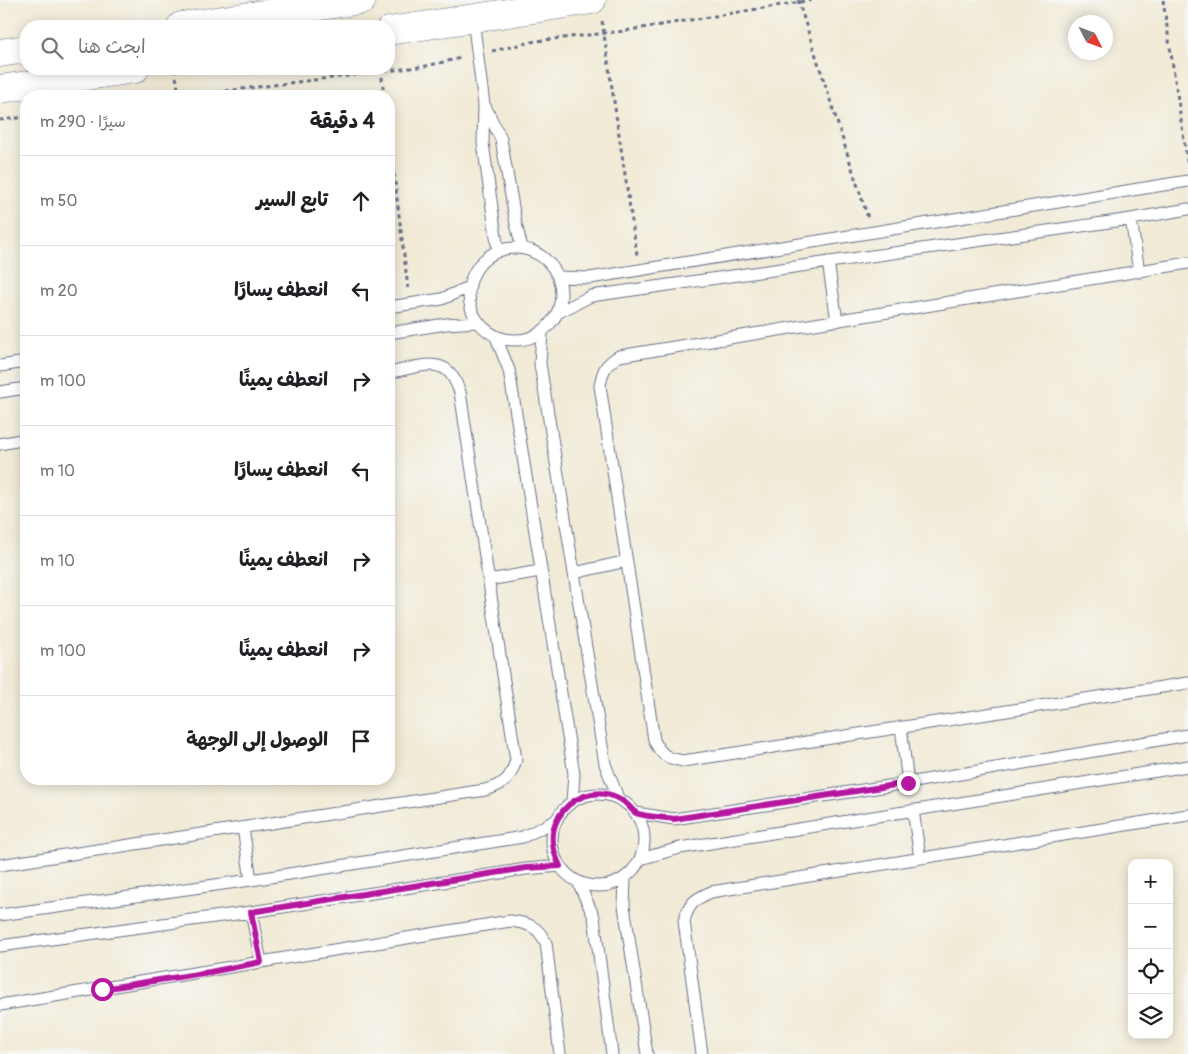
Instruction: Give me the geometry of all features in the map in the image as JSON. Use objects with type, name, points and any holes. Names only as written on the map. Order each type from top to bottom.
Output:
[{"type":"main road","points":[[223,20],[362,0]]},
{"type":"main road","points":[[395,30],[473,19],[597,8]]},
{"type":"main road","points":[[0,53],[20,50]]},
{"type":"main road","points":[[0,89],[94,75]]},
{"type":"lane","points":[[473,19],[484,105],[483,143],[498,251]]},
{"type":"lane","points":[[484,105],[502,139],[516,224],[522,248]]},
{"type":"lane","points":[[558,277],[590,278],[1188,181]]},
{"type":"lane","points":[[557,313],[591,296],[1131,219],[1188,209]]},
{"type":"lane","points":[[1131,219],[1139,272]]},
{"type":"lane","points":[[510,248],[522,248],[544,258],[552,267],[558,277],[561,289],[560,301],[557,313],[542,332],[531,338],[507,340],[496,337],[477,322],[471,311],[468,299],[469,287],[472,275],[478,265],[488,256],[510,248]]},
{"type":"lane","points":[[828,262],[837,321]]},
{"type":"lane","points":[[1188,263],[619,356],[608,363],[602,375],[600,386],[654,740],[659,751],[670,759],[683,761],[1188,683]]},
{"type":"lane","points":[[395,306],[442,298],[469,287]]},
{"type":"lane","points":[[395,332],[446,324],[477,322]]},
{"type":"lane","points":[[542,332],[540,364],[605,764],[618,798]]},
{"type":"lane","points":[[496,337],[508,370],[574,774],[572,802]]},
{"type":"lane","points":[[0,366],[20,363]]},
{"type":"lane","points":[[0,865],[485,790],[509,780],[516,760],[460,392],[449,371],[440,367],[430,365],[395,372]]},
{"type":"lane","points":[[0,392],[20,389]]},
{"type":"lane","points":[[0,444],[20,440]]},
{"type":"lane","points":[[574,573],[627,561]]},
{"type":"lane","points":[[489,580],[540,571]]},
{"type":"lane","points":[[901,727],[908,783]]},
{"type":"lane","points":[[636,813],[674,819],[908,783],[1188,735]]},
{"type":"lane","points":[[640,859],[680,848],[1188,766]]},
{"type":"lane","points":[[595,793],[607,794],[618,798],[628,804],[642,824],[644,848],[640,859],[634,870],[614,883],[602,886],[578,882],[560,866],[555,856],[552,844],[557,820],[563,810],[583,796],[595,793]]},
{"type":"lane","points":[[913,810],[920,858]]},
{"type":"lane","points":[[702,1054],[684,921],[687,910],[697,898],[711,892],[1188,815]]},
{"type":"lane","points":[[0,915],[251,880],[523,837],[557,820]]},
{"type":"lane","points":[[243,828],[251,880]]},
{"type":"lane","points":[[0,946],[251,912],[526,868],[560,866]]},
{"type":"lane","points":[[624,878],[624,906],[647,1054]]},
{"type":"lane","points":[[578,882],[594,917],[612,1054]]},
{"type":"lane","points":[[251,912],[261,962]]},
{"type":"lane","points":[[0,1005],[210,972],[510,921],[523,922],[535,927],[546,943],[560,1054]]},
{"type":"path","points":[[395,69],[426,66],[536,41],[624,31],[812,0]]},
{"type":"path","points":[[1164,0],[1188,170]]},
{"type":"path","points":[[798,1],[873,232]]},
{"type":"path","points":[[597,8],[604,32],[639,270]]},
{"type":"path","points":[[176,75],[178,90]]},
{"type":"path","points":[[231,90],[344,75]]},
{"type":"path","points":[[382,75],[383,90]]},
{"type":"path","points":[[0,120],[20,118]]},
{"type":"path","points":[[395,183],[410,304]]},
{"type":"route","points":[[102,989],[261,962],[251,912],[526,868],[560,866],[552,844],[553,832],[563,810],[583,796],[595,793],[607,794],[628,804],[636,813],[674,819],[908,783]]}]
